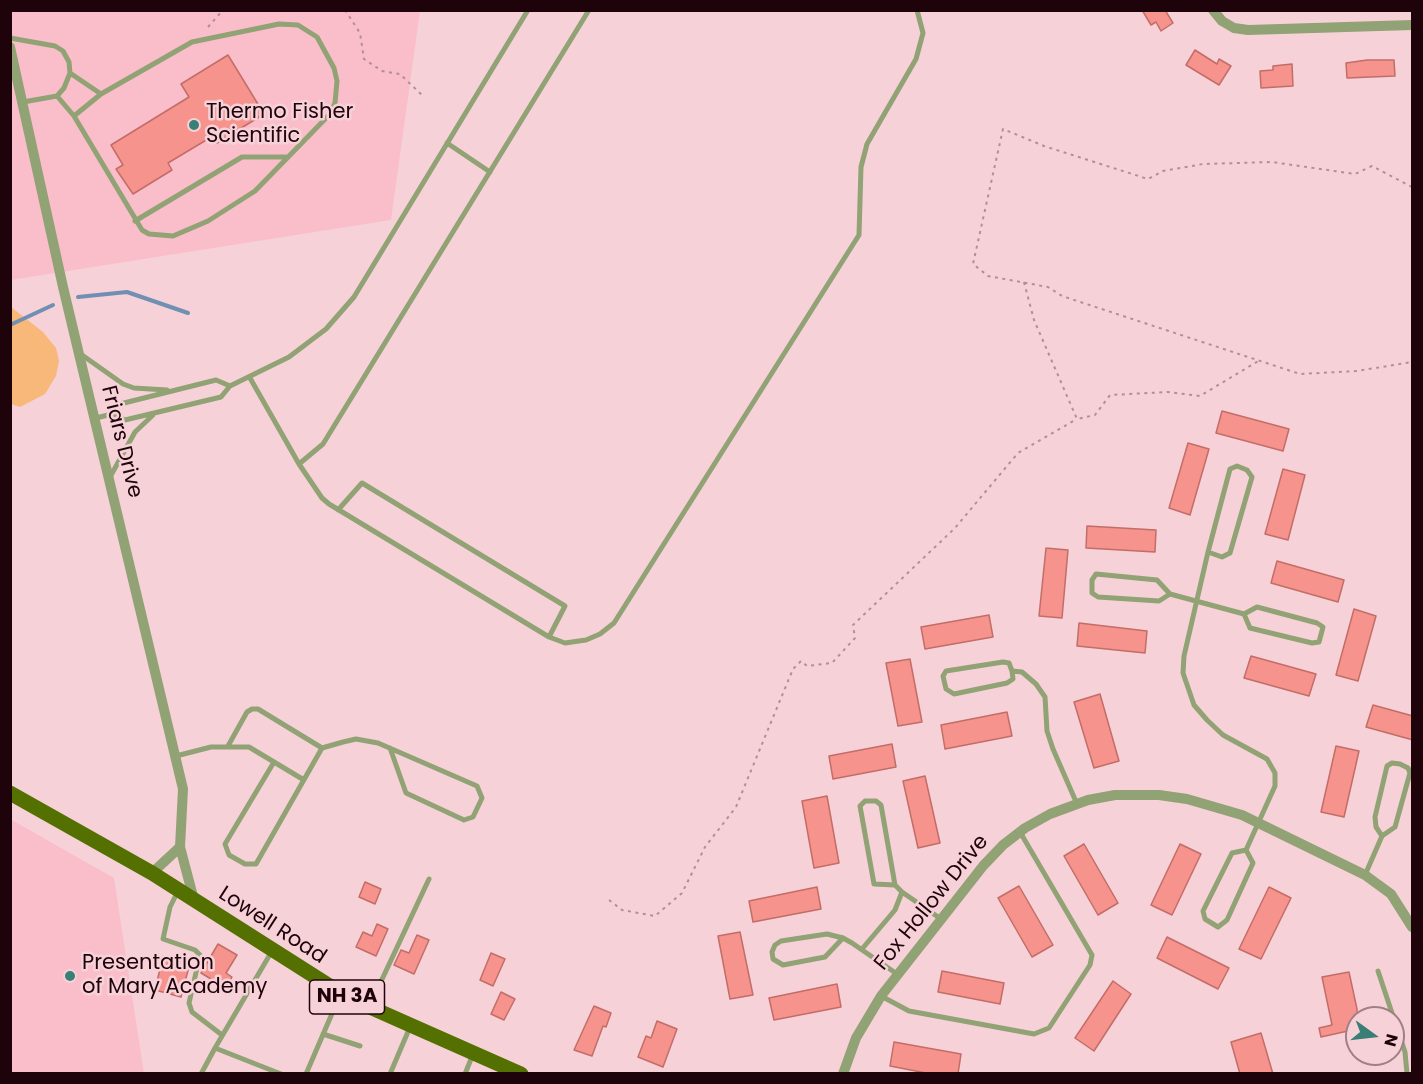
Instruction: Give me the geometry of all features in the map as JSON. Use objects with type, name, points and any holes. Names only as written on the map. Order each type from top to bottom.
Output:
[{"type":"main road","name":"Lowell Road","points":[[10,793],[152,873],[341,993],[514,1072]]},
{"type":"street","points":[[1213,10],[1222,21],[1234,28],[1248,30],[1413,25]]},
{"type":"street","name":"Friars Drive","points":[[10,46],[176,756],[184,806],[180,847],[194,901]]},
{"type":"street","name":"Fox Hollow Drive","points":[[843,1074],[856,1038],[881,996],[983,866],[1020,832],[1050,814],[1077,804],[1115,795],[1159,795],[1215,806],[1259,824],[1365,875],[1391,894],[1413,927]]},
{"type":"street","points":[[152,873],[180,847]]},
{"type":"lane","points":[[112,414],[125,420],[221,397],[230,386],[290,357],[326,329],[354,297],[528,10]]},
{"type":"lane","points":[[299,464],[323,444],[589,10]]},
{"type":"lane","points":[[250,378],[299,464],[322,498],[338,510],[549,638],[565,643],[586,640],[614,623],[851,251],[859,235],[861,167],[867,144],[916,59],[923,33],[917,10]]},
{"type":"lane","points":[[57,96],[74,116],[141,230],[149,234],[173,236],[186,232],[255,191],[330,114],[337,92],[334,68],[317,37],[298,25],[279,24],[192,42],[101,94],[74,116]]},
{"type":"lane","points":[[10,38],[55,46],[63,51],[69,62],[70,73],[64,88],[57,96],[23,102]]},
{"type":"lane","points":[[70,73],[101,94]]},
{"type":"lane","points":[[447,143],[490,172]]},
{"type":"lane","points":[[135,221],[242,157],[287,157]]},
{"type":"lane","points":[[80,353],[123,384],[141,389],[175,390]]},
{"type":"lane","points":[[96,418],[112,414],[120,404],[216,380],[230,386]]},
{"type":"lane","points":[[110,477],[135,432],[154,414]]},
{"type":"lane","points":[[1209,552],[1222,557],[1230,553],[1252,477],[1247,470],[1237,466],[1230,469],[1209,552],[1184,656],[1185,680],[1194,705],[1223,735],[1267,759],[1275,773],[1275,786],[1246,850]]},
{"type":"lane","points":[[338,510],[363,483],[565,606],[549,638]]},
{"type":"lane","points":[[1170,594],[1159,600],[1098,597],[1092,593],[1092,579],[1096,574],[1157,580],[1170,594],[1244,614],[1257,607],[1317,623],[1323,627],[1319,642],[1312,643],[1250,628],[1244,614]]},
{"type":"lane","points":[[1003,662],[1009,663],[1012,671],[1013,679],[1007,683],[954,694],[946,689],[943,676],[946,671],[1003,662]]},
{"type":"lane","points":[[1012,671],[1022,672],[1046,697],[1047,732],[1077,804]]},
{"type":"lane","points":[[228,746],[247,712],[258,709],[322,748]]},
{"type":"lane","points":[[274,762],[225,844],[229,855],[245,864],[256,864],[322,748],[356,739],[390,748],[477,786],[482,798],[473,817],[464,820],[406,793],[390,748]]},
{"type":"lane","points":[[176,756],[228,746],[249,747],[304,780]]},
{"type":"lane","points":[[1365,875],[1382,836],[1395,827],[1410,773],[1408,768],[1400,764],[1392,763],[1387,766],[1375,817],[1376,827],[1382,836]]},
{"type":"lane","points":[[895,885],[874,884],[860,806],[865,801],[876,801],[881,806],[895,885],[942,920]]},
{"type":"lane","points":[[881,996],[909,1011],[1034,1034],[1049,1028],[1090,965],[1092,955],[1020,832]]},
{"type":"lane","points":[[1246,850],[1253,863],[1227,920],[1218,927],[1205,919],[1203,911],[1232,853],[1246,850]]},
{"type":"lane","points":[[369,1007],[429,879]]},
{"type":"lane","points":[[178,890],[170,908],[163,939],[195,950],[200,955],[189,1003],[192,1012],[222,1035]]},
{"type":"lane","points":[[862,949],[895,910],[902,892]]},
{"type":"lane","points":[[843,938],[825,957],[783,965],[773,959],[772,952],[775,945],[781,941],[820,933],[843,938],[898,975]]},
{"type":"lane","points":[[201,1074],[272,951]]},
{"type":"lane","points":[[1378,971],[1405,1052],[1407,1074]]},
{"type":"lane","points":[[306,1074],[341,993]]},
{"type":"lane","points":[[390,1074],[411,1026]]},
{"type":"lane","points":[[323,1034],[360,1046]]},
{"type":"lane","points":[[215,1048],[280,1074]]},
{"type":"lane","points":[[465,1074],[474,1052]]},
{"type":"path","points":[[208,27],[223,10]]},
{"type":"path","points":[[345,10],[360,33],[364,59],[382,71],[400,74],[424,97]]},
{"type":"path","points":[[1413,187],[1372,166],[1355,174],[1272,162],[1203,164],[1163,171],[1148,179],[1044,146],[1003,129],[973,264],[988,276],[1048,287],[1062,296],[1300,374],[1358,371],[1413,363]]},
{"type":"path","points":[[1023,282],[1034,320],[1077,419]]},
{"type":"path","points":[[609,900],[622,909],[655,916],[682,893],[705,847],[736,807],[793,669],[801,661],[807,666],[832,663],[855,638],[853,625],[955,528],[1018,453],[1077,419],[1095,415],[1110,395],[1168,392],[1200,396],[1260,360]]},
{"type":"shaded area","points":[[11,11],[420,11],[391,220],[11,280]]},
{"type":"shaded area","points":[[11,307],[43,332],[56,348],[59,361],[56,376],[45,394],[20,407],[11,404]]},
{"type":"shaded area","name":"Presentation of Mary Academy","points":[[10,819],[114,878],[144,1073],[11,1073]]},
{"type":"building","points":[[1142,10],[1165,10],[1173,23],[1161,31],[1156,22],[1151,25]]},
{"type":"building","points":[[1195,50],[1217,64],[1219,59],[1231,66],[1219,85],[1186,65]]},
{"type":"building","name":"Thermo Fisher Scientific","points":[[228,55],[264,114],[217,143],[213,136],[168,163],[172,170],[133,194],[116,169],[123,165],[111,145],[189,97],[181,84]]},
{"type":"building","points":[[1394,60],[1395,76],[1347,78],[1346,63]]},
{"type":"building","points":[[1292,64],[1293,86],[1261,88],[1260,71],[1273,70],[1273,66]]},
{"type":"building","points":[[1222,411],[1289,429],[1283,451],[1216,433]]},
{"type":"building","points":[[1188,443],[1209,449],[1190,515],[1169,508]]},
{"type":"building","points":[[1283,469],[1305,475],[1288,540],[1265,534]]},
{"type":"building","points":[[1087,526],[1156,530],[1155,552],[1086,548]]},
{"type":"building","points":[[1046,548],[1068,550],[1062,618],[1039,616]]},
{"type":"building","points":[[1277,561],[1344,580],[1338,602],[1271,583]]},
{"type":"building","points":[[1354,609],[1376,616],[1358,681],[1336,675]]},
{"type":"building","points":[[989,615],[993,637],[925,649],[921,627]]},
{"type":"building","points":[[1079,623],[1147,631],[1145,653],[1077,646]]},
{"type":"building","points":[[1251,656],[1316,674],[1309,696],[1244,678]]},
{"type":"building","points":[[910,659],[922,722],[898,726],[886,663]]},
{"type":"building","points":[[1100,694],[1119,761],[1094,768],[1074,702]]},
{"type":"building","points":[[1373,705],[1413,716],[1413,740],[1366,727]]},
{"type":"building","points":[[1007,712],[1012,736],[945,749],[941,725]]},
{"type":"building","points":[[892,744],[896,767],[833,779],[829,756]]},
{"type":"building","points":[[1336,746],[1359,751],[1344,817],[1321,812]]},
{"type":"building","points":[[925,776],[940,843],[918,848],[903,781]]},
{"type":"building","points":[[827,796],[839,863],[814,868],[802,801]]},
{"type":"building","points":[[1084,844],[1118,903],[1098,915],[1064,856]]},
{"type":"building","points":[[1180,844],[1201,854],[1172,915],[1151,905]]},
{"type":"building","points":[[365,882],[381,889],[375,904],[359,897]]},
{"type":"building","points":[[1019,886],[1053,945],[1032,957],[998,898]]},
{"type":"building","points":[[817,887],[821,909],[753,922],[749,901]]},
{"type":"building","points":[[1269,887],[1291,898],[1261,959],[1239,949]]},
{"type":"building","points":[[377,924],[388,929],[376,956],[356,947],[363,932],[372,936]]},
{"type":"building","points":[[740,932],[753,995],[730,999],[718,936]]},
{"type":"building","points":[[417,935],[429,940],[414,974],[394,965],[401,950],[409,953]]},
{"type":"building","points":[[1167,937],[1229,968],[1218,989],[1157,958]]},
{"type":"building","points":[[218,944],[237,955],[226,973],[232,977],[226,988],[201,973]]},
{"type":"building","points":[[491,953],[505,959],[493,986],[480,980]]},
{"type":"building","points":[[163,956],[190,963],[181,997],[155,990]]},
{"type":"building","points":[[942,971],[1004,983],[1000,1004],[938,992]]},
{"type":"building","points":[[1349,972],[1356,1006],[1345,1006],[1345,1032],[1321,1037],[1319,1028],[1332,1025],[1322,977]]},
{"type":"building","points":[[1113,981],[1131,994],[1094,1051],[1075,1038]]},
{"type":"building","points":[[837,984],[841,1007],[774,1020],[769,998]]},
{"type":"building","points":[[501,992],[515,999],[504,1020],[491,1014]]},
{"type":"building","points":[[594,1006],[611,1013],[606,1027],[603,1026],[592,1056],[574,1050]]},
{"type":"building","points":[[657,1021],[677,1029],[663,1067],[638,1057],[646,1036],[651,1038]]},
{"type":"building","points":[[1261,1033],[1273,1074],[1240,1074],[1231,1042]]},
{"type":"building","points":[[894,1042],[961,1054],[958,1074],[931,1074],[890,1066]]},
{"type":"waterway","points":[[78,297],[127,292],[188,313]]},
{"type":"waterway","points":[[10,325],[53,305]]},
{"type":"place","name":"Thermo Fisher Scientific","points":[[194,125]]},
{"type":"place","name":"Presentation of Mary Academy","points":[[70,976]]}]
